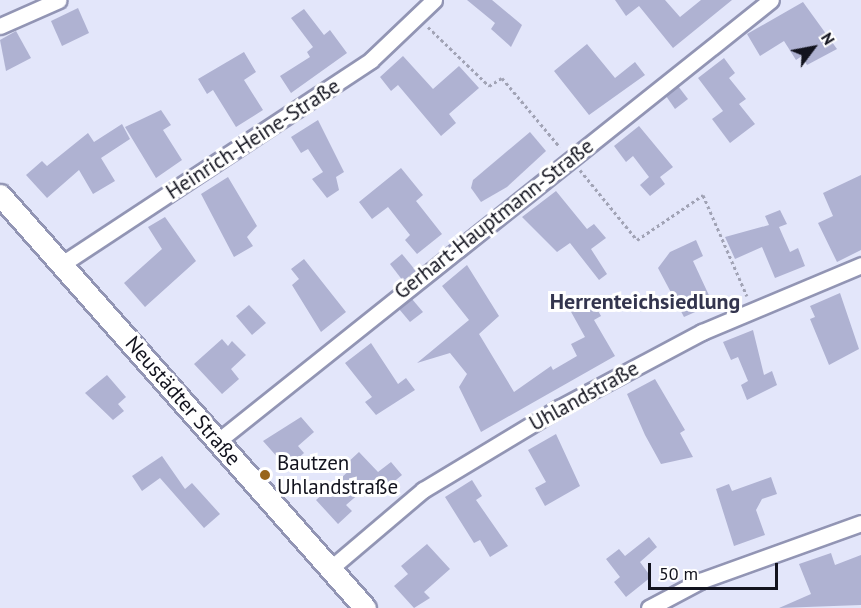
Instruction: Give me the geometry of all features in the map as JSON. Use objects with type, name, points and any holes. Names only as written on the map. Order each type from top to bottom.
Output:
[{"type":"street","points":[[0,26],[59,0]]},
{"type":"street","name":"Heinrich-Heine-Straße","points":[[62,264],[337,84],[418,17],[434,0]]},
{"type":"street","name":"Gerhart-Hauptmann-Straße","points":[[218,441],[771,0]]},
{"type":"street","name":"Neustädter Straße","points":[[0,195],[365,608]]},
{"type":"street","name":"Uhlandstraße","points":[[331,568],[380,524],[458,467],[629,369],[753,311],[861,265]]},
{"type":"street","points":[[649,608],[700,581],[861,523]]},
{"type":"path","points":[[418,17],[489,86],[502,78],[637,240],[703,195],[753,311]]},
{"type":"building","points":[[467,0],[492,0],[522,25],[511,47],[491,29],[495,23]]},
{"type":"building","points":[[615,0],[665,0],[680,17],[701,0],[732,0],[673,48],[639,6],[626,16]]},
{"type":"building","points":[[803,2],[837,49],[807,65],[802,56],[796,60],[784,41],[760,56],[747,34]]},
{"type":"building","points":[[78,8],[89,33],[62,46],[51,21]]},
{"type":"building","points":[[304,9],[324,35],[330,30],[347,53],[291,93],[280,76],[310,57],[307,52],[313,47],[291,18]]},
{"type":"building","points":[[16,31],[31,58],[6,71],[0,40]]},
{"type":"building","points":[[587,44],[615,78],[635,62],[645,75],[589,115],[554,71]]},
{"type":"building","points":[[244,52],[256,72],[244,80],[263,110],[236,127],[213,90],[207,94],[198,79]]},
{"type":"building","points":[[403,56],[433,89],[459,66],[479,88],[449,114],[456,123],[441,136],[398,85],[391,91],[380,77]]},
{"type":"building","points":[[724,58],[735,73],[729,78],[746,99],[739,104],[755,124],[730,143],[712,119],[723,111],[698,78]]},
{"type":"building","points":[[678,86],[688,99],[675,109],[666,96]]},
{"type":"building","points":[[161,110],[171,125],[163,130],[182,160],[156,178],[125,127]]},
{"type":"building","points":[[318,120],[344,172],[336,177],[339,190],[327,198],[312,179],[323,172],[308,149],[301,153],[291,137]]},
{"type":"building","points":[[122,124],[130,139],[101,158],[115,181],[93,194],[79,170],[47,198],[26,175],[42,161],[47,166],[88,133],[94,142]]},
{"type":"building","points":[[639,126],[673,167],[660,177],[665,184],[650,196],[640,185],[649,177],[633,156],[626,162],[614,146]]},
{"type":"building","points":[[530,132],[546,151],[507,187],[481,202],[471,188],[473,180]]},
{"type":"building","points":[[401,168],[423,195],[416,201],[442,234],[417,254],[405,240],[410,235],[388,207],[372,219],[359,202]]},
{"type":"building","points":[[861,175],[861,250],[837,262],[818,223],[833,216],[823,193]]},
{"type":"building","points":[[228,177],[257,226],[247,237],[253,246],[234,257],[201,194]]},
{"type":"building","points":[[556,191],[587,229],[594,224],[606,238],[591,249],[607,274],[599,280],[570,243],[557,252],[522,217]]},
{"type":"building","points":[[780,210],[787,224],[779,227],[790,252],[798,248],[805,266],[775,278],[762,247],[735,259],[725,237],[769,225],[765,216]]},
{"type":"building","points":[[165,217],[196,261],[145,307],[124,283],[162,249],[148,227]]},
{"type":"building","points":[[696,240],[703,256],[693,261],[713,304],[684,317],[658,268],[670,252]]},
{"type":"building","points":[[402,254],[416,271],[403,281],[390,264]]},
{"type":"building","points":[[304,259],[346,312],[321,332],[292,285],[299,279],[291,269]]},
{"type":"building","points":[[467,265],[499,316],[479,334],[514,392],[551,366],[553,370],[577,356],[571,344],[585,337],[570,310],[591,298],[601,316],[594,320],[615,356],[481,432],[459,387],[467,374],[450,353],[417,363],[469,320],[442,286]]},
{"type":"building","points":[[840,293],[859,349],[829,365],[810,319],[815,317],[810,306]]},
{"type":"building","points":[[412,299],[423,312],[410,322],[399,309]]},
{"type":"building","points":[[249,305],[266,323],[252,335],[236,316]]},
{"type":"building","points":[[753,330],[764,375],[772,371],[777,385],[747,400],[741,385],[748,381],[738,357],[731,360],[723,342]]},
{"type":"building","points":[[222,339],[228,346],[232,341],[246,355],[231,369],[239,379],[222,394],[194,364]]},
{"type":"building","points":[[371,343],[398,384],[406,378],[415,390],[376,415],[365,402],[372,397],[345,363]]},
{"type":"building","points":[[107,375],[126,397],[118,404],[124,411],[113,420],[85,393]]},
{"type":"building","points":[[655,379],[685,430],[680,433],[693,457],[661,464],[645,435],[627,394]]},
{"type":"building","points":[[301,417],[314,432],[298,446],[304,453],[287,468],[263,441]]},
{"type":"building","points":[[556,434],[580,486],[545,506],[535,488],[546,482],[528,450]]},
{"type":"building","points":[[359,452],[378,472],[391,462],[402,475],[385,489],[376,479],[346,505],[352,511],[338,524],[316,500],[350,470],[345,465]]},
{"type":"building","points":[[162,456],[185,489],[192,483],[220,514],[204,528],[160,478],[142,491],[132,476]]},
{"type":"building","points":[[771,477],[777,494],[762,499],[756,510],[765,535],[734,546],[716,489],[729,484],[732,491]]},
{"type":"building","points":[[472,480],[482,496],[476,500],[508,546],[490,557],[480,540],[474,543],[445,497]]},
{"type":"building","points":[[649,537],[657,547],[640,562],[651,577],[626,597],[614,582],[620,577],[606,559],[619,549],[625,556]]},
{"type":"building","points":[[427,544],[450,569],[424,592],[430,598],[414,608],[394,586],[408,574],[401,566]]},
{"type":"building","points":[[831,553],[835,565],[861,555],[861,605],[779,608],[811,594],[799,564]]},
{"type":"place","name":"Bautzen Uhlandstraße","points":[[265,475]]},
{"type":"district","name":"Herrenteichsiedlung","points":[[645,302]]}]
